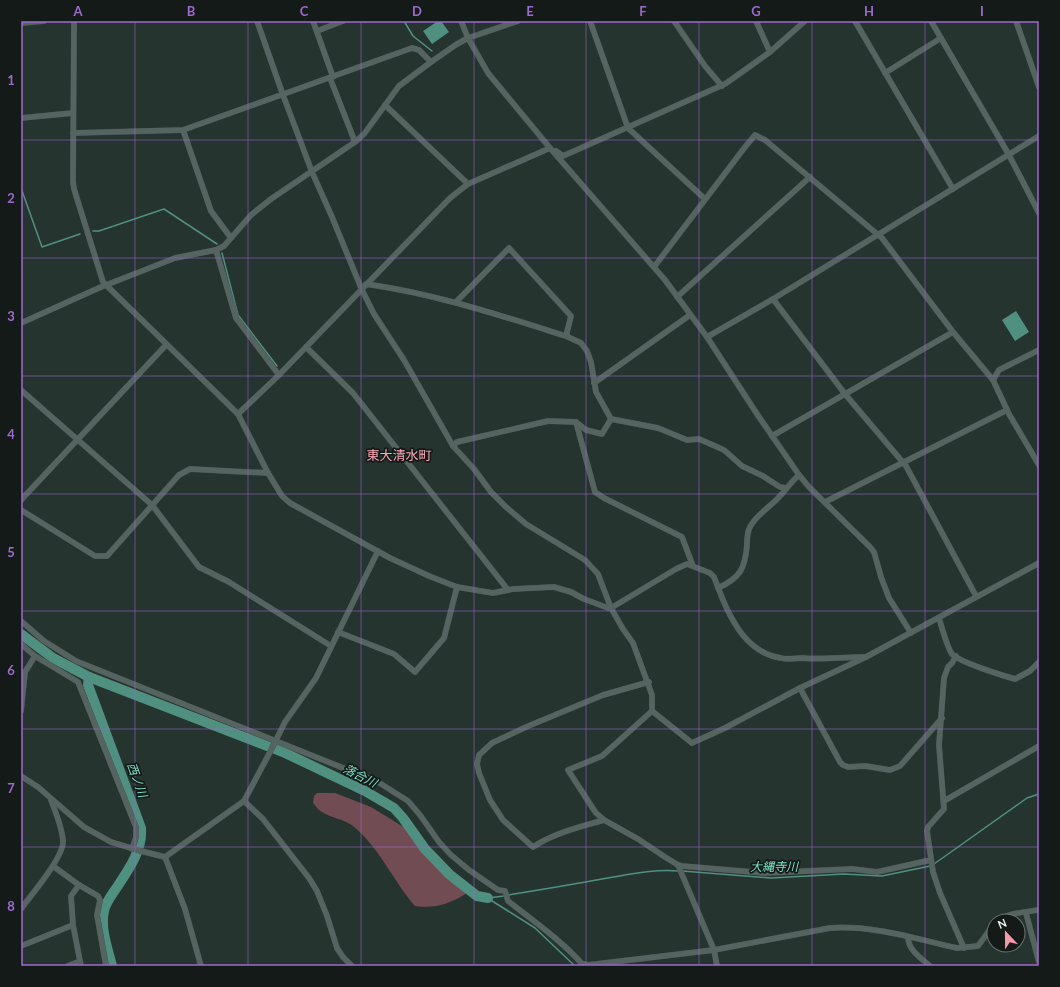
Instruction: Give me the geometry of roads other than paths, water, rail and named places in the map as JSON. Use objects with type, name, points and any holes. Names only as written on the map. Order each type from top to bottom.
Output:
[{"type":"street","points":[[21,23],[44,21]]},
{"type":"street","points":[[74,21],[74,189],[103,282],[238,414],[268,473],[282,496],[290,503],[378,551],[429,576],[457,587],[493,593],[508,590],[559,587],[584,599],[612,608],[676,569],[687,564],[710,573],[714,577],[728,611],[739,630],[757,649],[766,654],[781,659],[866,657]]},
{"type":"street","points":[[257,21],[312,172],[362,290],[374,314],[404,360],[453,446],[491,492],[506,507],[526,524],[585,560],[593,567],[598,574],[612,608],[632,643],[649,682],[652,694],[652,711],[602,756],[568,770],[596,813],[604,820],[638,838],[678,866],[714,950],[717,966]]},
{"type":"street","points":[[313,21],[331,77],[355,142]]},
{"type":"street","points":[[317,31],[343,21]]},
{"type":"street","points":[[461,21],[468,38],[488,73],[550,148],[654,267],[707,337],[799,475],[874,552],[889,598],[911,633]]},
{"type":"street","points":[[21,323],[105,285],[175,258],[216,250],[224,246],[251,215],[271,199],[355,142],[364,134],[399,86],[457,44],[468,38],[518,21]]},
{"type":"street","points":[[590,21],[628,128],[705,199]]},
{"type":"street","points":[[674,21],[705,66],[722,86]]},
{"type":"street","points":[[756,21],[770,52]]},
{"type":"street","points":[[550,148],[563,156],[722,86],[770,52],[805,21]]},
{"type":"street","points":[[855,21],[953,189]]},
{"type":"street","points":[[931,21],[1009,155],[1039,213]]},
{"type":"street","points":[[1016,21],[1039,87]]},
{"type":"street","points":[[885,73],[941,38]]},
{"type":"street","points":[[73,133],[183,130],[412,48],[419,50],[431,62]]},
{"type":"street","points":[[385,105],[468,184]]},
{"type":"street","points":[[21,118],[73,112]]},
{"type":"street","points":[[183,130],[212,211],[231,238]]},
{"type":"street","points":[[654,267],[755,135],[765,140],[879,235],[953,332],[993,380],[1007,410],[1039,465]]},
{"type":"street","points":[[707,337],[879,235],[1039,136]]},
{"type":"street","points":[[238,414],[279,375],[450,198],[468,184],[550,148]]},
{"type":"street","points":[[677,297],[810,178]]},
{"type":"street","points":[[456,302],[509,248],[571,316],[566,336]]},
{"type":"street","points":[[216,250],[236,318],[279,375]]},
{"type":"street","points":[[366,284],[401,289],[456,302],[566,336],[581,343],[587,351],[591,362],[596,392],[612,419],[658,428],[687,440],[699,439],[724,450],[742,466],[763,476],[780,487],[786,488]]},
{"type":"street","points":[[773,299],[845,394],[906,466],[976,596]]},
{"type":"street","points":[[594,383],[690,315]]},
{"type":"street","points":[[772,436],[953,332]]},
{"type":"street","points":[[21,500],[78,441],[166,345]]},
{"type":"street","points":[[306,347],[353,393],[508,590]]},
{"type":"street","points":[[993,380],[999,370],[1039,350]]},
{"type":"street","points":[[21,390],[152,506],[199,567],[229,582],[331,646]]},
{"type":"street","points":[[825,502],[1007,410]]},
{"type":"street","points":[[453,446],[457,442],[548,421],[576,422],[586,430],[602,434],[612,419]]},
{"type":"street","points":[[576,422],[595,492],[682,537],[693,566]]},
{"type":"street","points":[[21,510],[95,556],[107,556],[179,475],[190,469],[268,473]]},
{"type":"street","points":[[718,588],[730,582],[742,571],[750,526],[799,475]]},
{"type":"street","points":[[21,776],[38,787],[84,827],[111,842],[136,850],[165,856],[192,839],[244,801],[284,722],[316,678],[378,551]]},
{"type":"street","points":[[652,711],[692,743],[725,728],[800,688],[866,657],[1039,563]]},
{"type":"street","points":[[338,632],[394,654],[415,672],[444,638],[457,587]]},
{"type":"street","points":[[939,618],[952,654],[964,661],[1005,677],[1016,679],[1030,671],[1039,662]]},
{"type":"street","points":[[21,621],[44,641],[76,661],[378,782],[408,801],[439,842],[451,855],[498,890],[505,891],[506,897],[562,943],[583,966],[714,950],[830,928],[848,926],[958,948],[978,946],[986,935]]},
{"type":"street","points":[[21,644],[35,656],[78,682],[136,827],[136,850]]},
{"type":"street","points":[[21,711],[25,672],[35,656]]},
{"type":"street","points":[[956,656],[948,667],[944,678],[939,745],[944,809],[943,812],[928,827],[927,831],[932,863],[940,892],[964,948]]},
{"type":"street","points":[[604,820],[563,832],[544,840],[533,847],[503,820],[490,800],[479,774],[477,764],[479,755],[492,743],[526,727],[603,695],[649,682]]},
{"type":"street","points":[[800,688],[840,762],[848,767],[865,766],[890,770],[895,769],[900,766],[942,718]]},
{"type":"street","points":[[944,801],[1039,746]]},
{"type":"street","points":[[21,908],[53,866],[60,854],[63,843],[62,831],[50,798]]},
{"type":"street","points":[[244,801],[263,819],[309,878],[317,891],[337,948],[352,966]]},
{"type":"street","points":[[165,856],[185,909],[201,966]]},
{"type":"street","points":[[678,866],[764,873],[852,869],[877,872],[932,863]]},
{"type":"street","points":[[53,866],[79,885],[98,896],[100,900],[97,915],[106,966]]},
{"type":"street","points":[[68,966],[80,964],[73,925],[71,896],[79,885]]},
{"type":"street","points":[[1039,910],[1026,913],[1039,962]]},
{"type":"street","points":[[21,946],[73,925]]},
{"type":"street","points":[[908,937],[908,944],[911,949],[930,966]]},
{"type":"waterway","points":[[404,21],[413,36],[432,51]]},
{"type":"waterway","points":[[21,188],[42,247],[80,234]]},
{"type":"waterway","points":[[93,231],[99,231],[164,209],[217,244]]},
{"type":"waterway","points":[[222,253],[238,315],[277,366]]},
{"type":"waterway","name":"落合川","points":[[21,634],[53,658],[89,677],[283,752],[365,791],[394,808],[425,849],[449,874],[477,896],[488,898]]},
{"type":"waterway","name":"西ノ川","points":[[89,677],[88,685],[141,828],[141,837],[137,853],[129,869],[108,900],[104,911],[104,932],[112,966]]},
{"type":"waterway","name":"大縄寺川","points":[[934,864],[1027,798],[1039,794]]},
{"type":"waterway","name":"大縄寺川","points":[[682,871],[771,878],[844,874],[882,876],[930,866]]},
{"type":"waterway","name":"大縄寺川","points":[[508,895],[640,873],[678,871]]},
{"type":"waterway","name":"大縄寺川","points":[[488,898],[504,896]]},
{"type":"waterway","name":"落合川","points":[[489,899],[535,928],[575,966]]},
{"type":"district","name":"東大清水町","points":[[399,455]]}]
